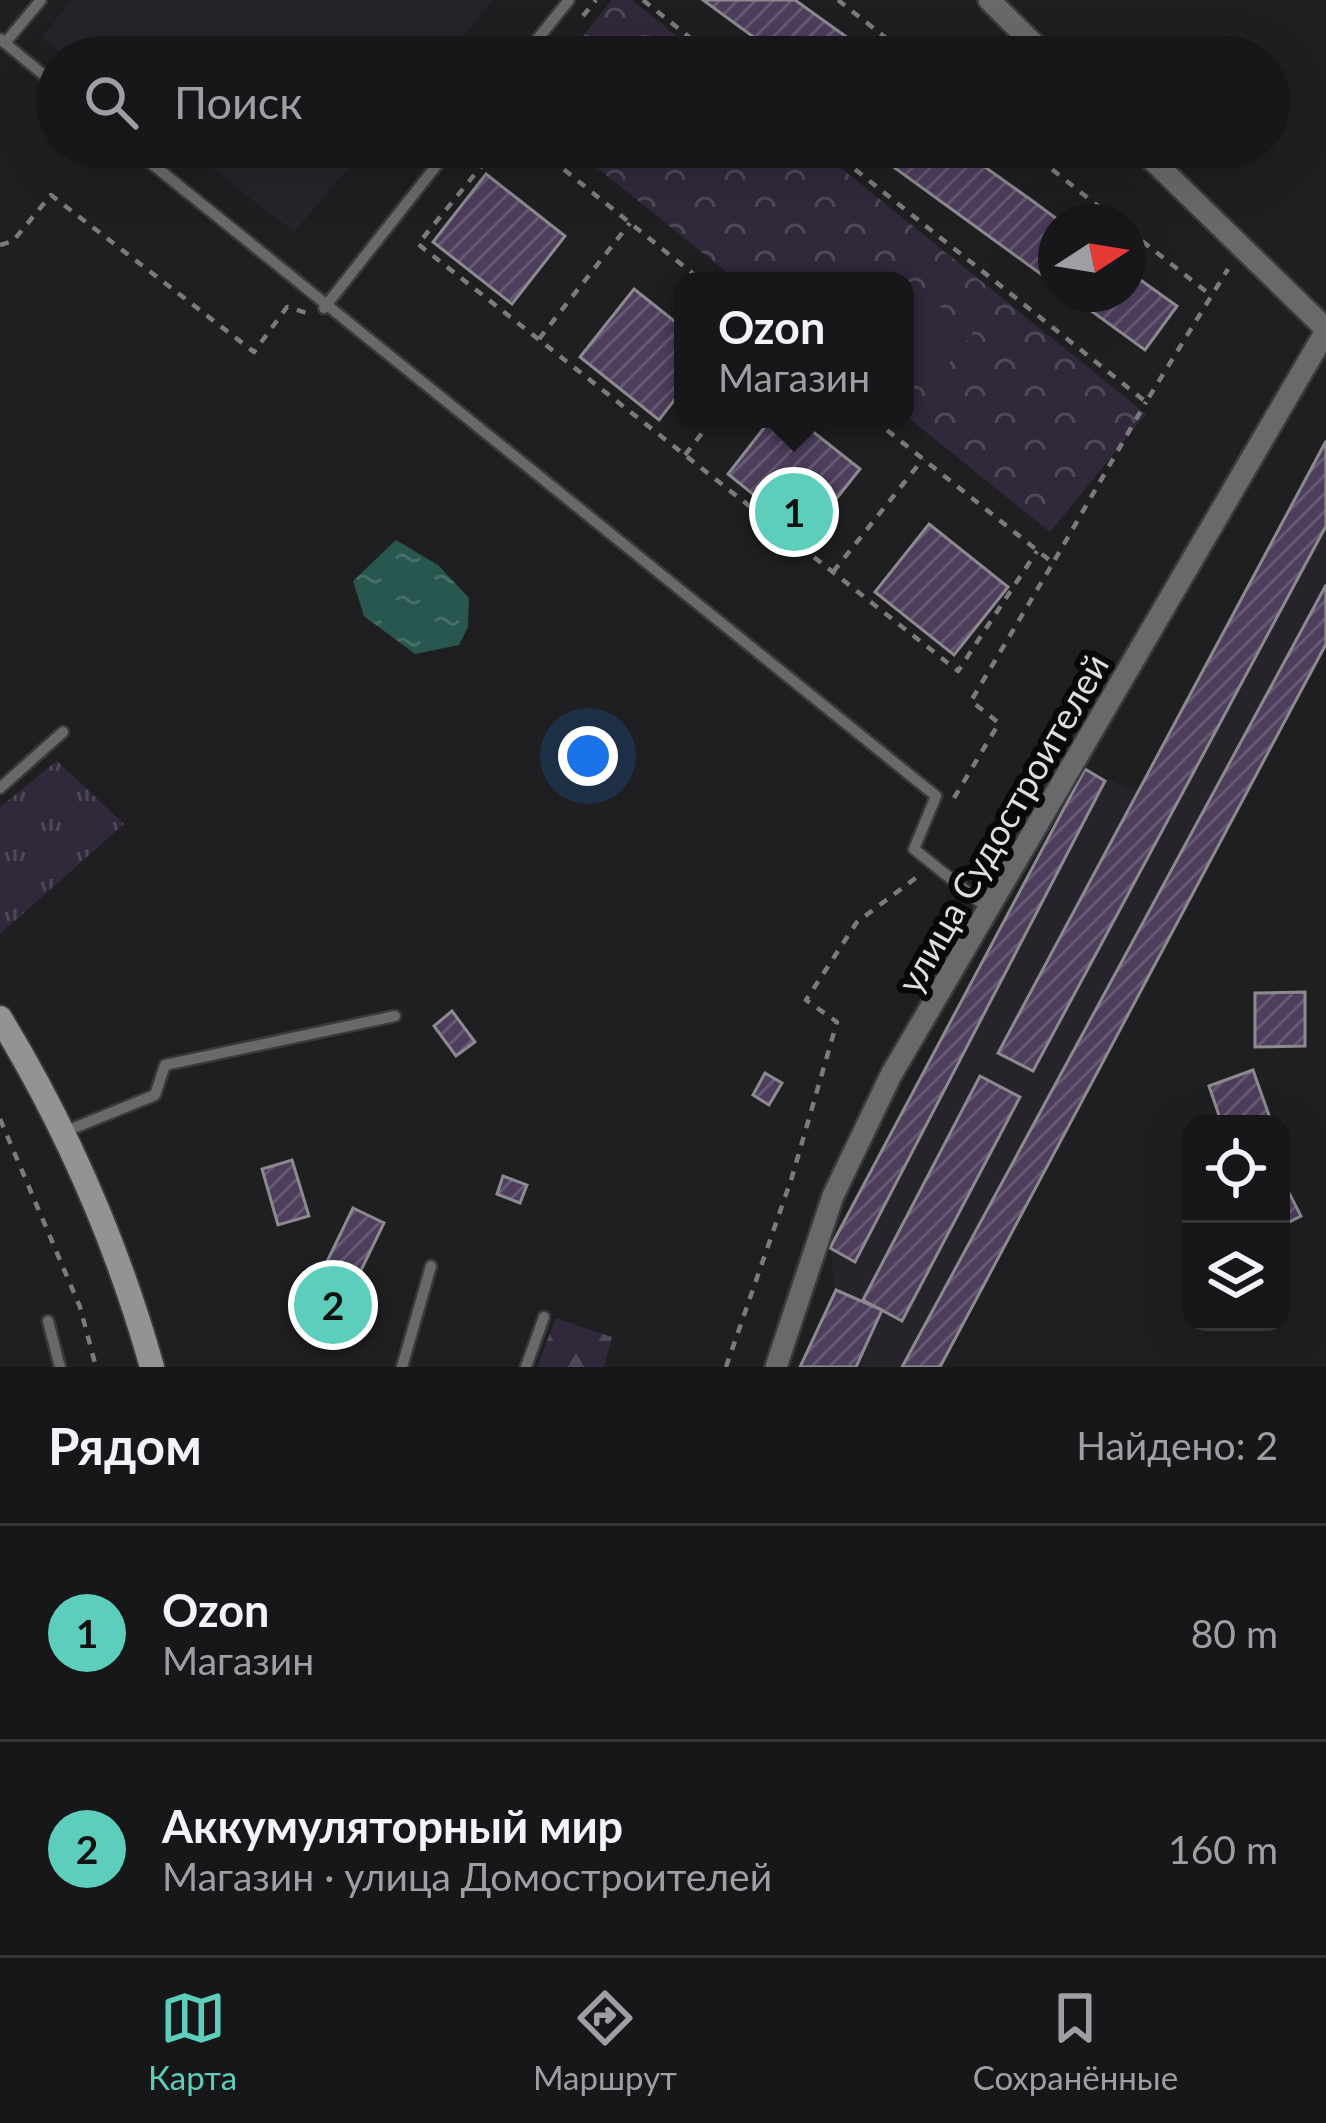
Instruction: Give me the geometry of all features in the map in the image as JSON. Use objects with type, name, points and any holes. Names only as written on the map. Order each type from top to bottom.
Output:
[{"type":"main road","points":[[0,1018],[64,1132],[114,1246],[152,1367]]},
{"type":"street","points":[[989,0],[1026,36]]},
{"type":"street","points":[[1160,168],[1326,330]]},
{"type":"street","name":"улица Судостроителей","points":[[776,1367],[833,1196],[881,1095],[1326,330]]},
{"type":"lane","points":[[36,68],[3,41],[41,0]]},
{"type":"lane","points":[[540,36],[569,0]]},
{"type":"lane","points":[[155,168],[936,796],[914,849],[991,911]]},
{"type":"lane","points":[[324,308],[434,168]]},
{"type":"lane","points":[[0,788],[63,732]]},
{"type":"lane","points":[[64,1132],[155,1095],[165,1065],[395,1016]]},
{"type":"lane","points":[[402,1367],[431,1266]]},
{"type":"lane","points":[[526,1367],[544,1317]]},
{"type":"lane","points":[[48,1321],[60,1367]]},
{"type":"path","points":[[643,0],[688,36]]},
{"type":"path","points":[[838,0],[883,36]]},
{"type":"path","points":[[480,168],[418,244],[958,671],[1037,550]]},
{"type":"path","points":[[562,168],[691,272]]},
{"type":"path","points":[[853,168],[1146,402]]},
{"type":"path","points":[[1050,168],[1095,204]]},
{"type":"path","points":[[0,245],[13,241],[51,195],[254,352],[287,307],[302,315],[324,308]]},
{"type":"path","points":[[539,339],[630,223]]},
{"type":"path","points":[[1146,244],[1208,293]]},
{"type":"path","points":[[945,812],[999,722],[971,701],[1208,293],[1242,250]]},
{"type":"path","points":[[685,455],[706,428]]},
{"type":"path","points":[[884,428],[1053,563]]},
{"type":"path","points":[[833,572],[923,459]]},
{"type":"path","points":[[726,1367],[793,1177],[838,1022],[806,1000],[857,922],[911,885],[930,863]]},
{"type":"path","points":[[0,1119],[80,1307],[97,1367]]},
{"type":"shaded area","points":[[71,0],[494,0],[463,36],[44,36]]},
{"type":"shaded area","points":[[211,168],[349,168],[294,232]]},
{"type":"shaded area","points":[[1326,441],[1326,644],[940,1367],[800,1367],[835,1290],[830,1248],[1085,769],[1138,792]]},
{"type":"green space","points":[[612,0],[632,0],[677,36],[583,36]]},
{"type":"green space","points":[[597,168],[841,168],[1146,414],[1050,532],[914,422],[914,272],[727,272]]},
{"type":"green space","points":[[914,286],[973,333],[940,375],[914,354]]},
{"type":"green space","points":[[57,761],[124,824],[0,934],[0,807]]},
{"type":"green space","points":[[556,1318],[612,1337],[604,1367],[537,1367]]},
{"type":"water","points":[[396,540],[438,565],[469,598],[468,627],[459,645],[415,654],[364,616],[353,581]]},
{"type":"building","points":[[703,0],[795,0],[845,36],[752,36]]},
{"type":"building","points":[[895,168],[986,168],[1038,205],[1038,272]]},
{"type":"building","points":[[486,174],[565,236],[512,304],[433,242]]},
{"type":"building","points":[[1146,284],[1177,306],[1145,350],[1093,312],[1146,312]]},
{"type":"building","points":[[634,289],[674,321],[674,401],[659,420],[580,357]]},
{"type":"building","points":[[764,428],[808,428],[860,469],[806,537],[728,474]]},
{"type":"building","points":[[1326,441],[1326,526],[1033,1071],[998,1053]]},
{"type":"building","points":[[929,524],[1008,587],[954,655],[875,592]]},
{"type":"building","points":[[1326,585],[1326,644],[940,1367],[902,1367]]},
{"type":"building","points":[[1085,769],[1105,781],[855,1262],[830,1248]]},
{"type":"building","points":[[1305,992],[1305,1046],[1255,1047],[1255,993]]},
{"type":"building","points":[[452,1011],[475,1042],[456,1056],[434,1026]]},
{"type":"building","points":[[1253,1070],[1269,1115],[1219,1115],[1209,1086]]},
{"type":"building","points":[[765,1073],[782,1083],[769,1105],[753,1095]]},
{"type":"building","points":[[980,1076],[1020,1097],[902,1321],[863,1300]]},
{"type":"building","points":[[292,1160],[309,1216],[278,1225],[262,1169]]},
{"type":"building","points":[[503,1176],[527,1185],[520,1203],[497,1194]]},
{"type":"building","points":[[1290,1195],[1301,1216],[1290,1222]]},
{"type":"building","points":[[353,1208],[384,1223],[331,1332],[300,1317]]},
{"type":"building","points":[[836,1290],[882,1310],[856,1367],[800,1367]]},
{"type":"place","name":"Ozon","points":[[794,512]]},
{"type":"place","name":"Аккумуляторный мир","points":[[333,1305]]}]
